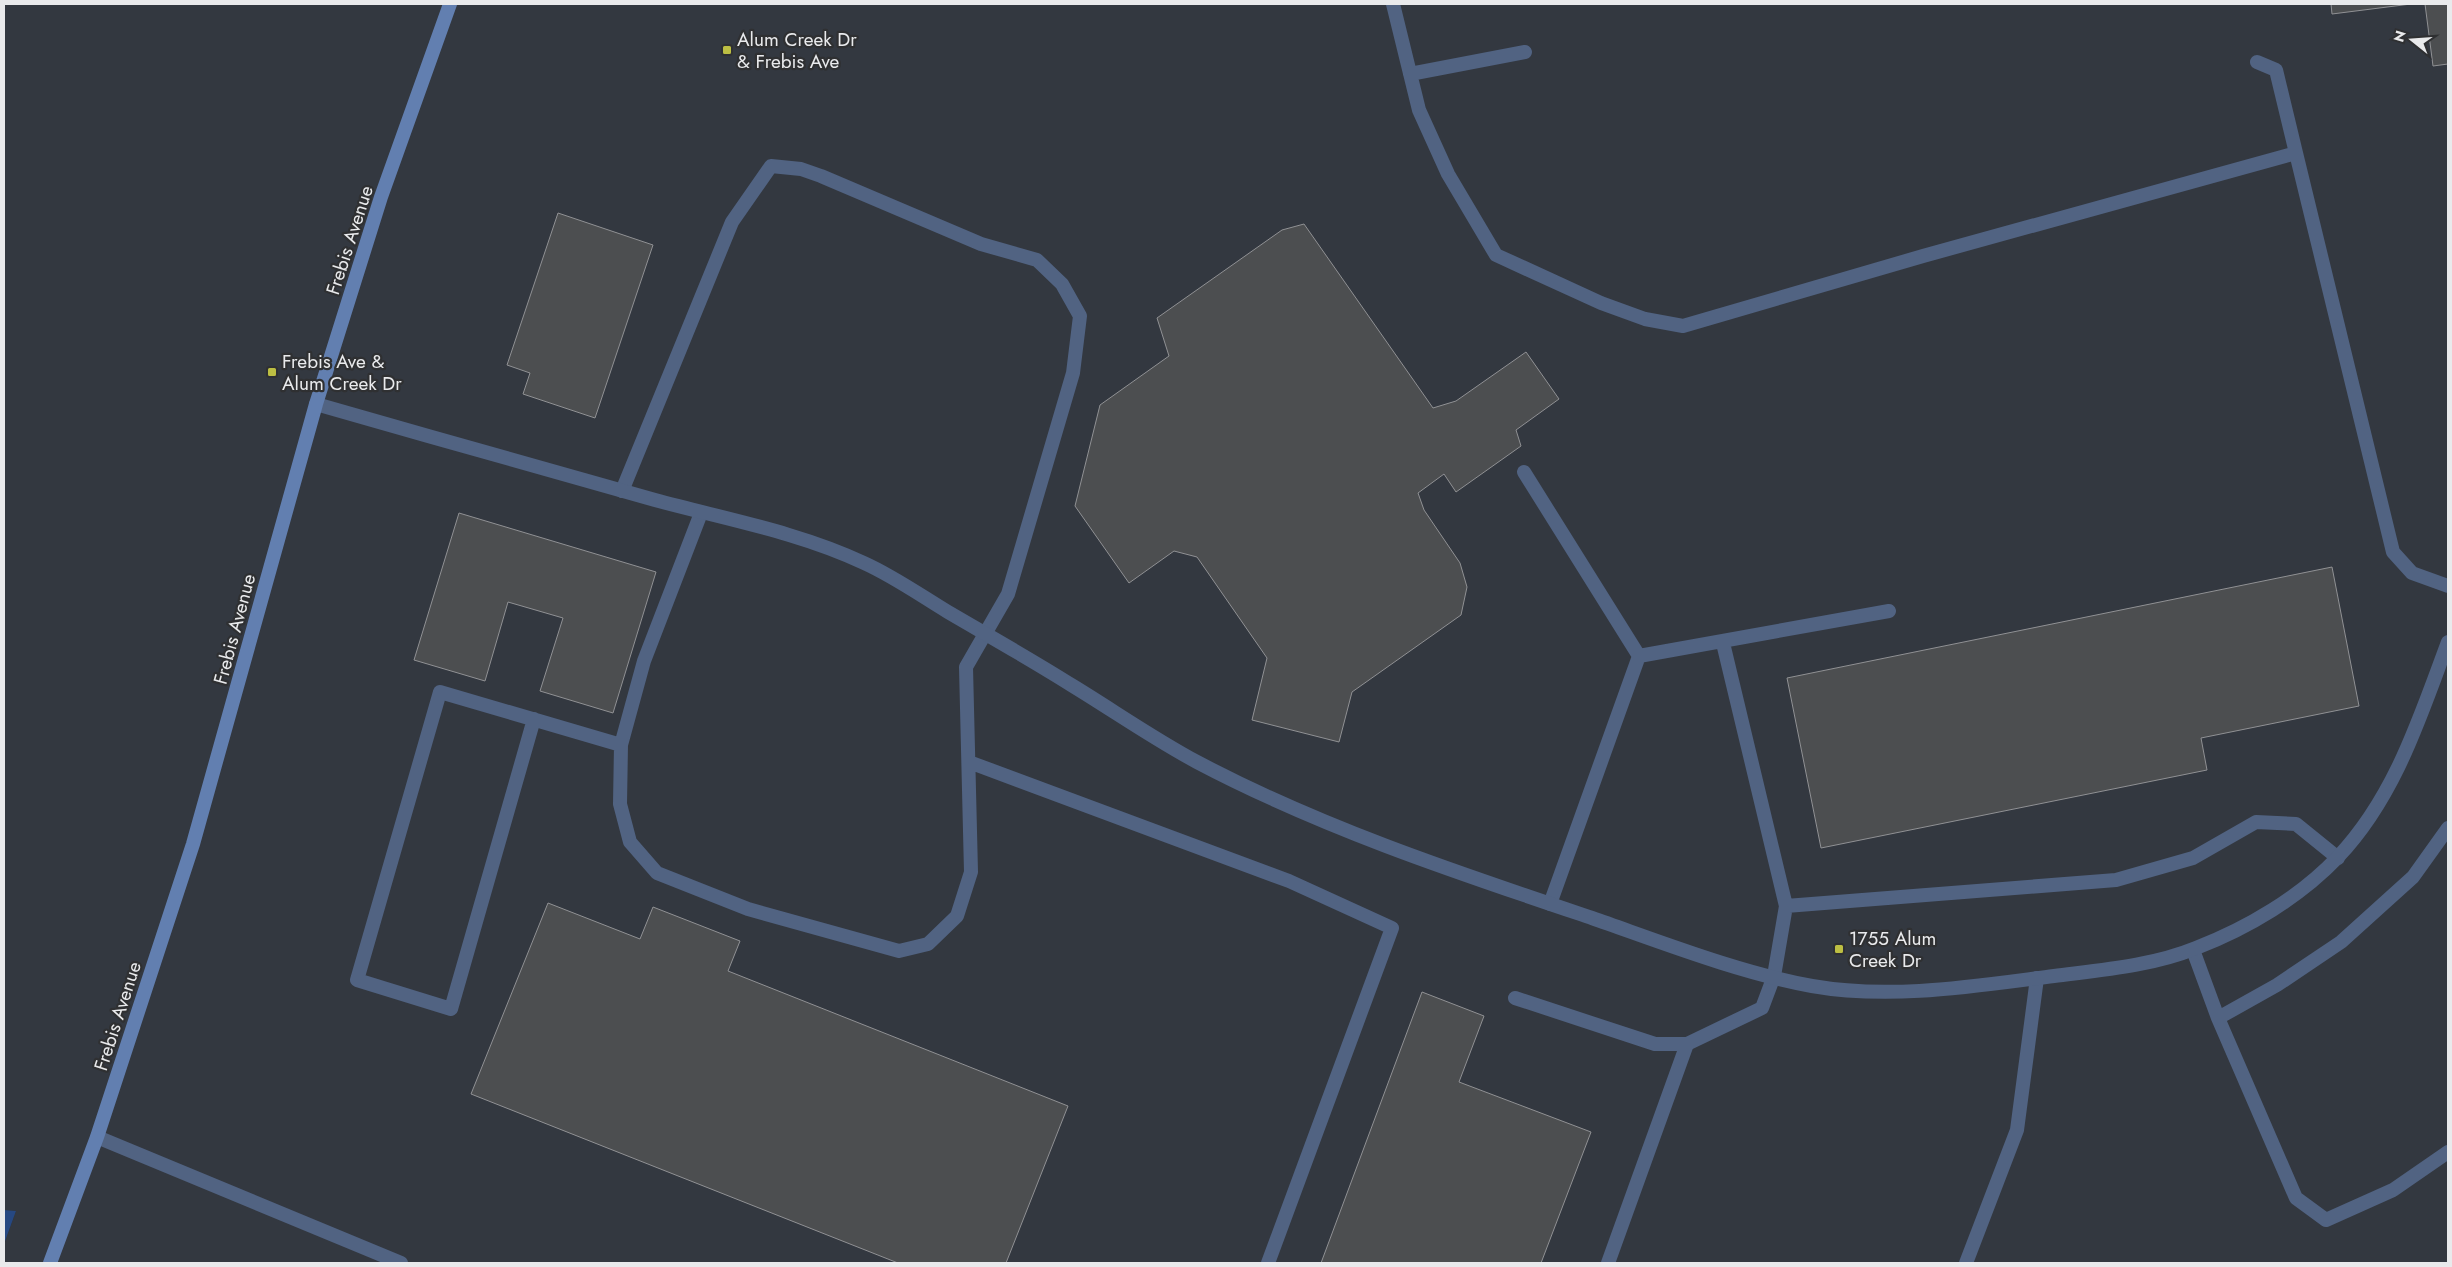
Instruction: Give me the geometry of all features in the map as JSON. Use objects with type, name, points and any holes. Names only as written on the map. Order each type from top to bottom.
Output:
[{"type":"main road","name":"Frebis Avenue","points":[[50,1263],[97,1137],[193,844],[316,404],[381,197],[450,4]]},
{"type":"street","points":[[1393,4],[1419,110],[1448,174],[1496,255],[1601,303],[1645,319],[1683,326],[1923,256],[2296,153]]},
{"type":"street","points":[[1410,74],[1525,52]]},
{"type":"street","points":[[2257,62],[2276,70],[2393,552],[2412,574],[2448,586]]},
{"type":"street","points":[[622,491],[732,222],[771,166],[801,169],[821,176],[981,244],[1037,260],[1062,284],[1080,316],[1073,373],[1008,594],[966,667],[971,872],[958,916],[928,944],[898,950],[748,909],[657,873],[630,842],[620,804],[621,745],[644,661],[701,512]]},
{"type":"street","points":[[316,404],[622,491],[810,540],[868,564],[1194,760],[1281,803],[1370,839],[1550,904],[1697,954],[1810,986],[1850,991],[1904,991],[2037,978],[2130,965],[2193,950],[2235,931],[2273,910],[2305,887],[2338,858],[2364,826],[2386,793],[2419,720],[2448,642]]},
{"type":"street","points":[[1524,472],[1639,656]]},
{"type":"street","points":[[1639,656],[1723,643],[1889,611]]},
{"type":"street","points":[[1514,998],[1655,1044],[1687,1044],[1762,1008],[1774,976],[1786,906],[1723,643]]},
{"type":"street","points":[[1550,904],[1639,656]]},
{"type":"street","points":[[534,719],[451,1009],[357,980],[440,692],[534,719],[621,745]]},
{"type":"street","points":[[969,762],[1289,881],[1392,928],[1268,1263]]},
{"type":"street","points":[[1786,906],[2116,880],[2193,858],[2256,822],[2296,824],[2338,858]]},
{"type":"street","points":[[2218,1018],[2277,985],[2341,942],[2413,877],[2448,828]]},
{"type":"street","points":[[2193,950],[2218,1018],[2296,1198],[2326,1220],[2393,1190],[2448,1152]]},
{"type":"street","points":[[1966,1263],[2017,1130],[2037,978]]},
{"type":"street","points":[[1608,1263],[1687,1044]]},
{"type":"street","points":[[97,1137],[401,1263]]},
{"type":"shaded area","points":[[4,4],[2448,4],[2448,1263],[4,1263],[4,1244],[16,1211],[4,1210]]},
{"type":"shaded area","points":[[4,1210],[16,1211],[4,1244]]},
{"type":"building","points":[[2331,4],[2411,4],[2332,14]]},
{"type":"building","points":[[2425,4],[2448,4],[2448,64],[2433,66]]},
{"type":"building","points":[[558,213],[653,245],[595,418],[523,394],[530,373],[507,365]]},
{"type":"building","points":[[1304,224],[1433,408],[1456,401],[1526,352],[1559,399],[1516,430],[1521,446],[1456,492],[1444,474],[1418,493],[1424,510],[1460,563],[1467,587],[1461,615],[1352,692],[1339,742],[1252,720],[1267,658],[1197,557],[1174,551],[1129,583],[1075,506],[1100,405],[1169,356],[1157,318],[1282,230]]},
{"type":"building","points":[[459,513],[656,572],[613,713],[540,691],[563,618],[508,602],[485,681],[414,660]]},
{"type":"building","points":[[2332,567],[2359,706],[2201,738],[2207,770],[1821,848],[1787,678]]},
{"type":"building","points":[[548,903],[640,939],[653,907],[740,941],[728,971],[1068,1106],[1006,1263],[898,1263],[471,1094]]},
{"type":"building","points":[[1422,992],[1484,1016],[1459,1082],[1591,1132],[1541,1263],[1321,1263]]},
{"type":"place","name":"Alum Creek Dr & Frebis Ave","points":[[727,50]]},
{"type":"place","name":"Frebis Ave & Alum Creek Dr","points":[[272,372]]},
{"type":"place","name":"1755 Alum Creek Dr","points":[[1839,949]]}]
